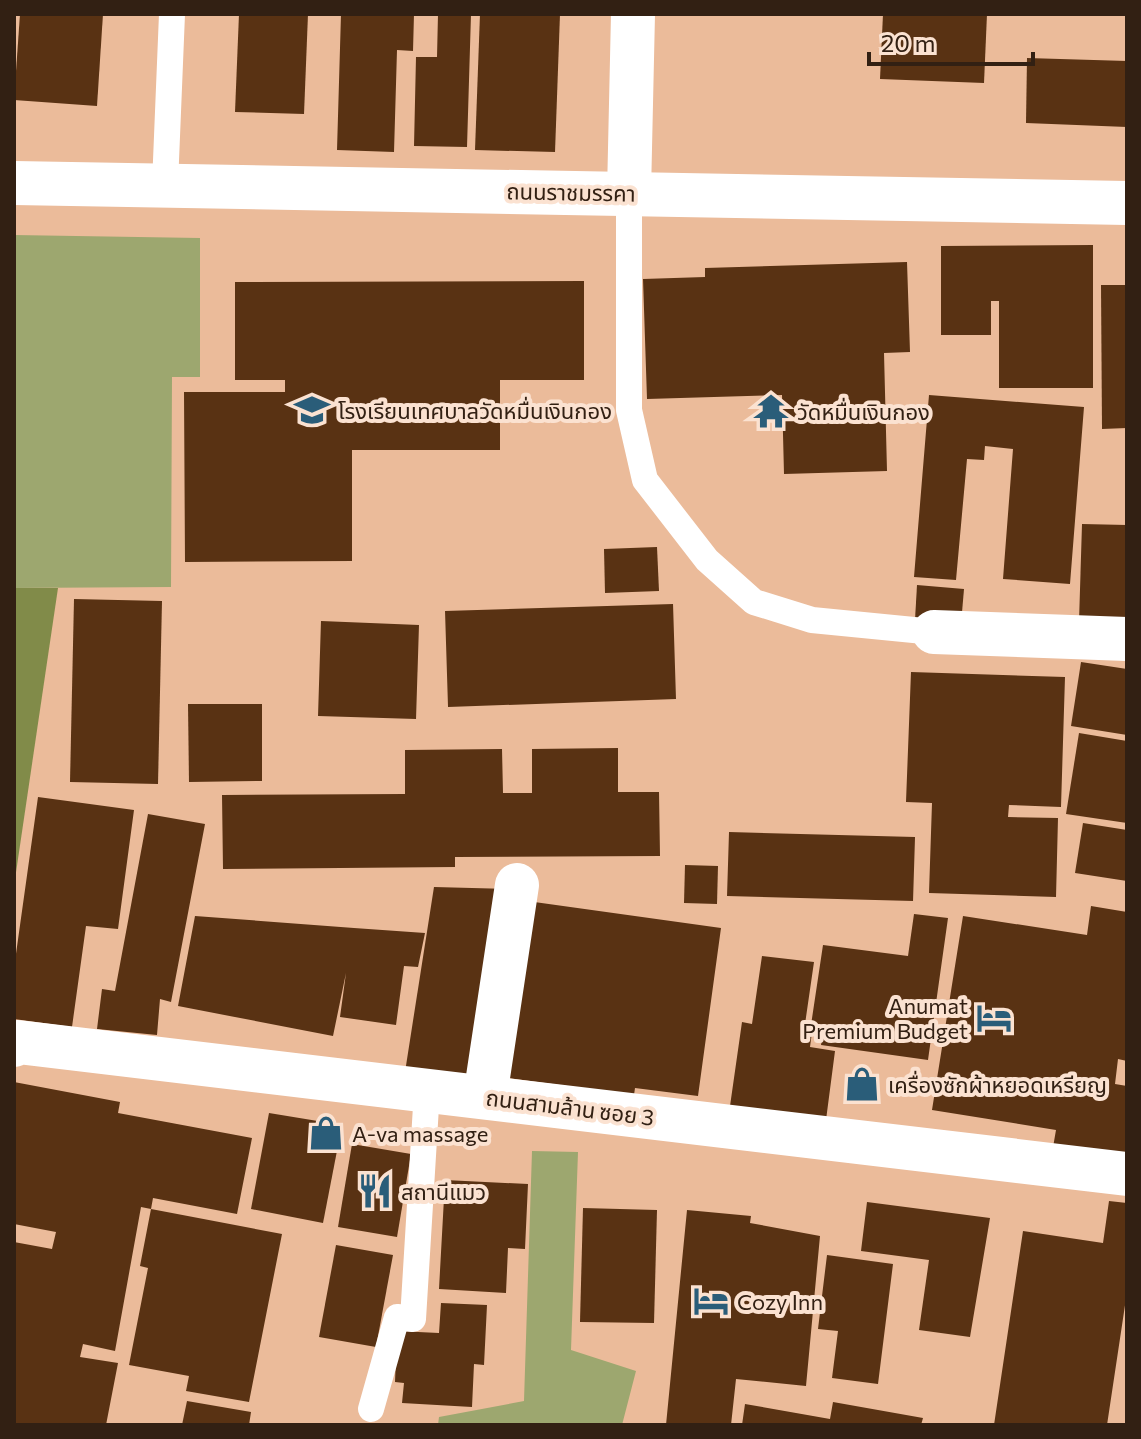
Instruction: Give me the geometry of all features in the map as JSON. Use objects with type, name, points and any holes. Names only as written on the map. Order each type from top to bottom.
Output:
[{"type":"street","points":[[629,193],[633,14]]},
{"type":"street","name":"ถนนราชมรรคา","points":[[14,183],[1127,203]]},
{"type":"street","points":[[934,632],[1127,639]]},
{"type":"street","points":[[485,1097],[517,885]]},
{"type":"street","name":"ถนนสามล้าน ซอย 3","points":[[14,1045],[18,1042],[1127,1174]]},
{"type":"lane","points":[[165,185],[172,14]]},
{"type":"lane","points":[[629,193],[629,410],[645,480],[707,560],[754,602],[812,620],[934,632]]},
{"type":"lane","points":[[371,1409],[397,1317],[413,1319],[427,1090]]},
{"type":"green space","points":[[14,235],[200,238],[200,377],[172,377],[171,587],[14,588]]},
{"type":"green space","points":[[14,588],[58,588],[14,886]]},
{"type":"green space","points":[[532,1151],[578,1152],[571,1350],[636,1371],[622,1425],[438,1425],[439,1417],[524,1401]]},
{"type":"building","points":[[20,14],[103,14],[97,106],[14,100]]},
{"type":"building","points":[[239,14],[308,14],[304,114],[235,112]]},
{"type":"building","points":[[341,14],[414,14],[413,51],[397,50],[394,152],[337,150]]},
{"type":"building","points":[[438,14],[471,14],[467,147],[414,146],[416,57],[437,57]]},
{"type":"building","points":[[480,14],[560,14],[555,152],[475,150]]},
{"type":"building","points":[[883,14],[987,14],[984,83],[880,79]]},
{"type":"building","points":[[1027,58],[1127,61],[1127,127],[1026,123]]},
{"type":"building","points":[[1093,245],[1093,388],[999,388],[999,301],[991,301],[991,335],[941,335],[941,246]]},
{"type":"building","points":[[907,262],[910,352],[884,353],[887,471],[784,474],[782,395],[647,399],[643,279],[705,277],[705,268]]},
{"type":"building","points":[[584,281],[584,380],[500,380],[500,450],[352,450],[352,561],[185,562],[184,392],[285,392],[285,380],[235,380],[235,282]]},
{"type":"building","points":[[1101,285],[1127,285],[1127,428],[1102,429]]},
{"type":"building","points":[[929,395],[1084,407],[1070,584],[1003,579],[1013,449],[985,446],[984,460],[967,459],[956,580],[914,577]]},
{"type":"building","points":[[1082,524],[1127,525],[1127,624],[1079,622]]},
{"type":"building","points":[[657,547],[659,591],[605,593],[604,549]]},
{"type":"building","points":[[917,585],[964,589],[961,624],[915,620]]},
{"type":"building","points":[[74,599],[162,601],[158,784],[70,782]]},
{"type":"building","points":[[673,604],[676,699],[448,707],[445,611]]},
{"type":"building","points":[[321,621],[419,625],[416,719],[318,716]]},
{"type":"building","points":[[1081,662],[1127,669],[1127,735],[1071,726]]},
{"type":"building","points":[[911,672],[1065,677],[1061,807],[1009,805],[1008,817],[1058,818],[1056,897],[929,893],[932,803],[906,802]]},
{"type":"building","points":[[188,704],[262,704],[262,781],[189,782]]},
{"type":"building","points":[[1079,733],[1127,741],[1127,823],[1066,814]]},
{"type":"building","points":[[618,748],[618,792],[659,792],[660,856],[455,857],[455,867],[223,869],[222,795],[405,794],[405,750],[502,749],[503,793],[532,793],[532,749]]},
{"type":"building","points":[[38,797],[134,810],[118,929],[86,926],[72,1027],[14,1019],[14,968]]},
{"type":"building","points":[[148,814],[205,824],[171,1002],[160,999],[157,1035],[97,1029],[102,989],[115,991]]},
{"type":"building","points":[[1083,823],[1127,830],[1127,881],[1075,873]]},
{"type":"building","points":[[729,832],[915,837],[913,901],[727,896]]},
{"type":"building","points":[[685,865],[718,866],[717,904],[684,903]]},
{"type":"building","points":[[434,887],[513,889],[468,1081],[405,1072]]},
{"type":"building","points":[[520,900],[721,928],[698,1096],[635,1088],[634,1095],[493,1076]]},
{"type":"building","points":[[1091,906],[1127,912],[1127,1061],[1118,1059],[1115,1084],[1127,1086],[1127,1162],[1052,1153],[1056,1130],[932,1110],[963,916],[1087,935]]},
{"type":"building","points":[[914,914],[948,918],[928,1060],[821,1045],[824,1027],[811,1025],[823,945],[908,956]]},
{"type":"building","points":[[195,916],[425,933],[418,967],[404,966],[396,1025],[340,1017],[346,973],[333,1036],[178,1006]]},
{"type":"building","points":[[762,956],[814,962],[804,1031],[812,1032],[810,1047],[835,1051],[826,1120],[730,1106],[742,1022],[752,1024]]},
{"type":"building","points":[[14,1082],[120,1102],[118,1113],[252,1138],[237,1214],[153,1198],[151,1209],[141,1207],[115,1351],[83,1344],[80,1357],[118,1363],[106,1425],[14,1425],[14,1242],[52,1249],[56,1232],[14,1224]]},
{"type":"building","points":[[269,1113],[342,1125],[323,1223],[251,1209]]},
{"type":"building","name":"สถานีแมว","points":[[352,1144],[411,1154],[397,1237],[338,1227]]},
{"type":"building","points":[[445,1180],[528,1184],[525,1249],[508,1248],[506,1293],[439,1289]]},
{"type":"building","points":[[1109,1201],[1127,1203],[1127,1292],[1107,1425],[994,1425],[1023,1231],[1103,1243]]},
{"type":"building","points":[[867,1202],[990,1218],[970,1337],[919,1330],[929,1260],[861,1251]]},
{"type":"building","points":[[583,1208],[657,1210],[654,1323],[580,1322]]},
{"type":"building","points":[[151,1209],[282,1234],[249,1402],[186,1391],[189,1376],[129,1365],[148,1268],[140,1266]]},
{"type":"building","points":[[687,1210],[751,1216],[750,1223],[820,1236],[806,1386],[736,1379],[731,1425],[666,1425]]},
{"type":"building","points":[[336,1245],[393,1255],[376,1347],[319,1337]]},
{"type":"building","points":[[827,1255],[893,1264],[878,1384],[832,1378],[838,1331],[818,1329]]},
{"type":"building","points":[[441,1303],[487,1305],[484,1365],[474,1364],[472,1407],[402,1403],[404,1383],[395,1382],[397,1331],[439,1333]]},
{"type":"building","points":[[187,1401],[251,1412],[249,1425],[182,1425]]},
{"type":"building","points":[[833,1402],[923,1418],[921,1425],[742,1425],[745,1404],[830,1419]]},
{"type":"place","name":"โรงเรียนเทศบาลวัดหมื่นเงินกอง","points":[[312,410]]},
{"type":"place","name":"วัดหมื่นเงินกอง","points":[[771,411]]},
{"type":"place","name":"Anumat Premium Budget","points":[[994,1018]]},
{"type":"place","name":"เครื่องซักผ้าหยอดเหรียญ","points":[[862,1084]]},
{"type":"place","name":"A-va massage","points":[[326,1133]]},
{"type":"place","name":"สถานีแมว","points":[[375,1191]]},
{"type":"place","name":"Cozy Inn","points":[[711,1301]]}]
